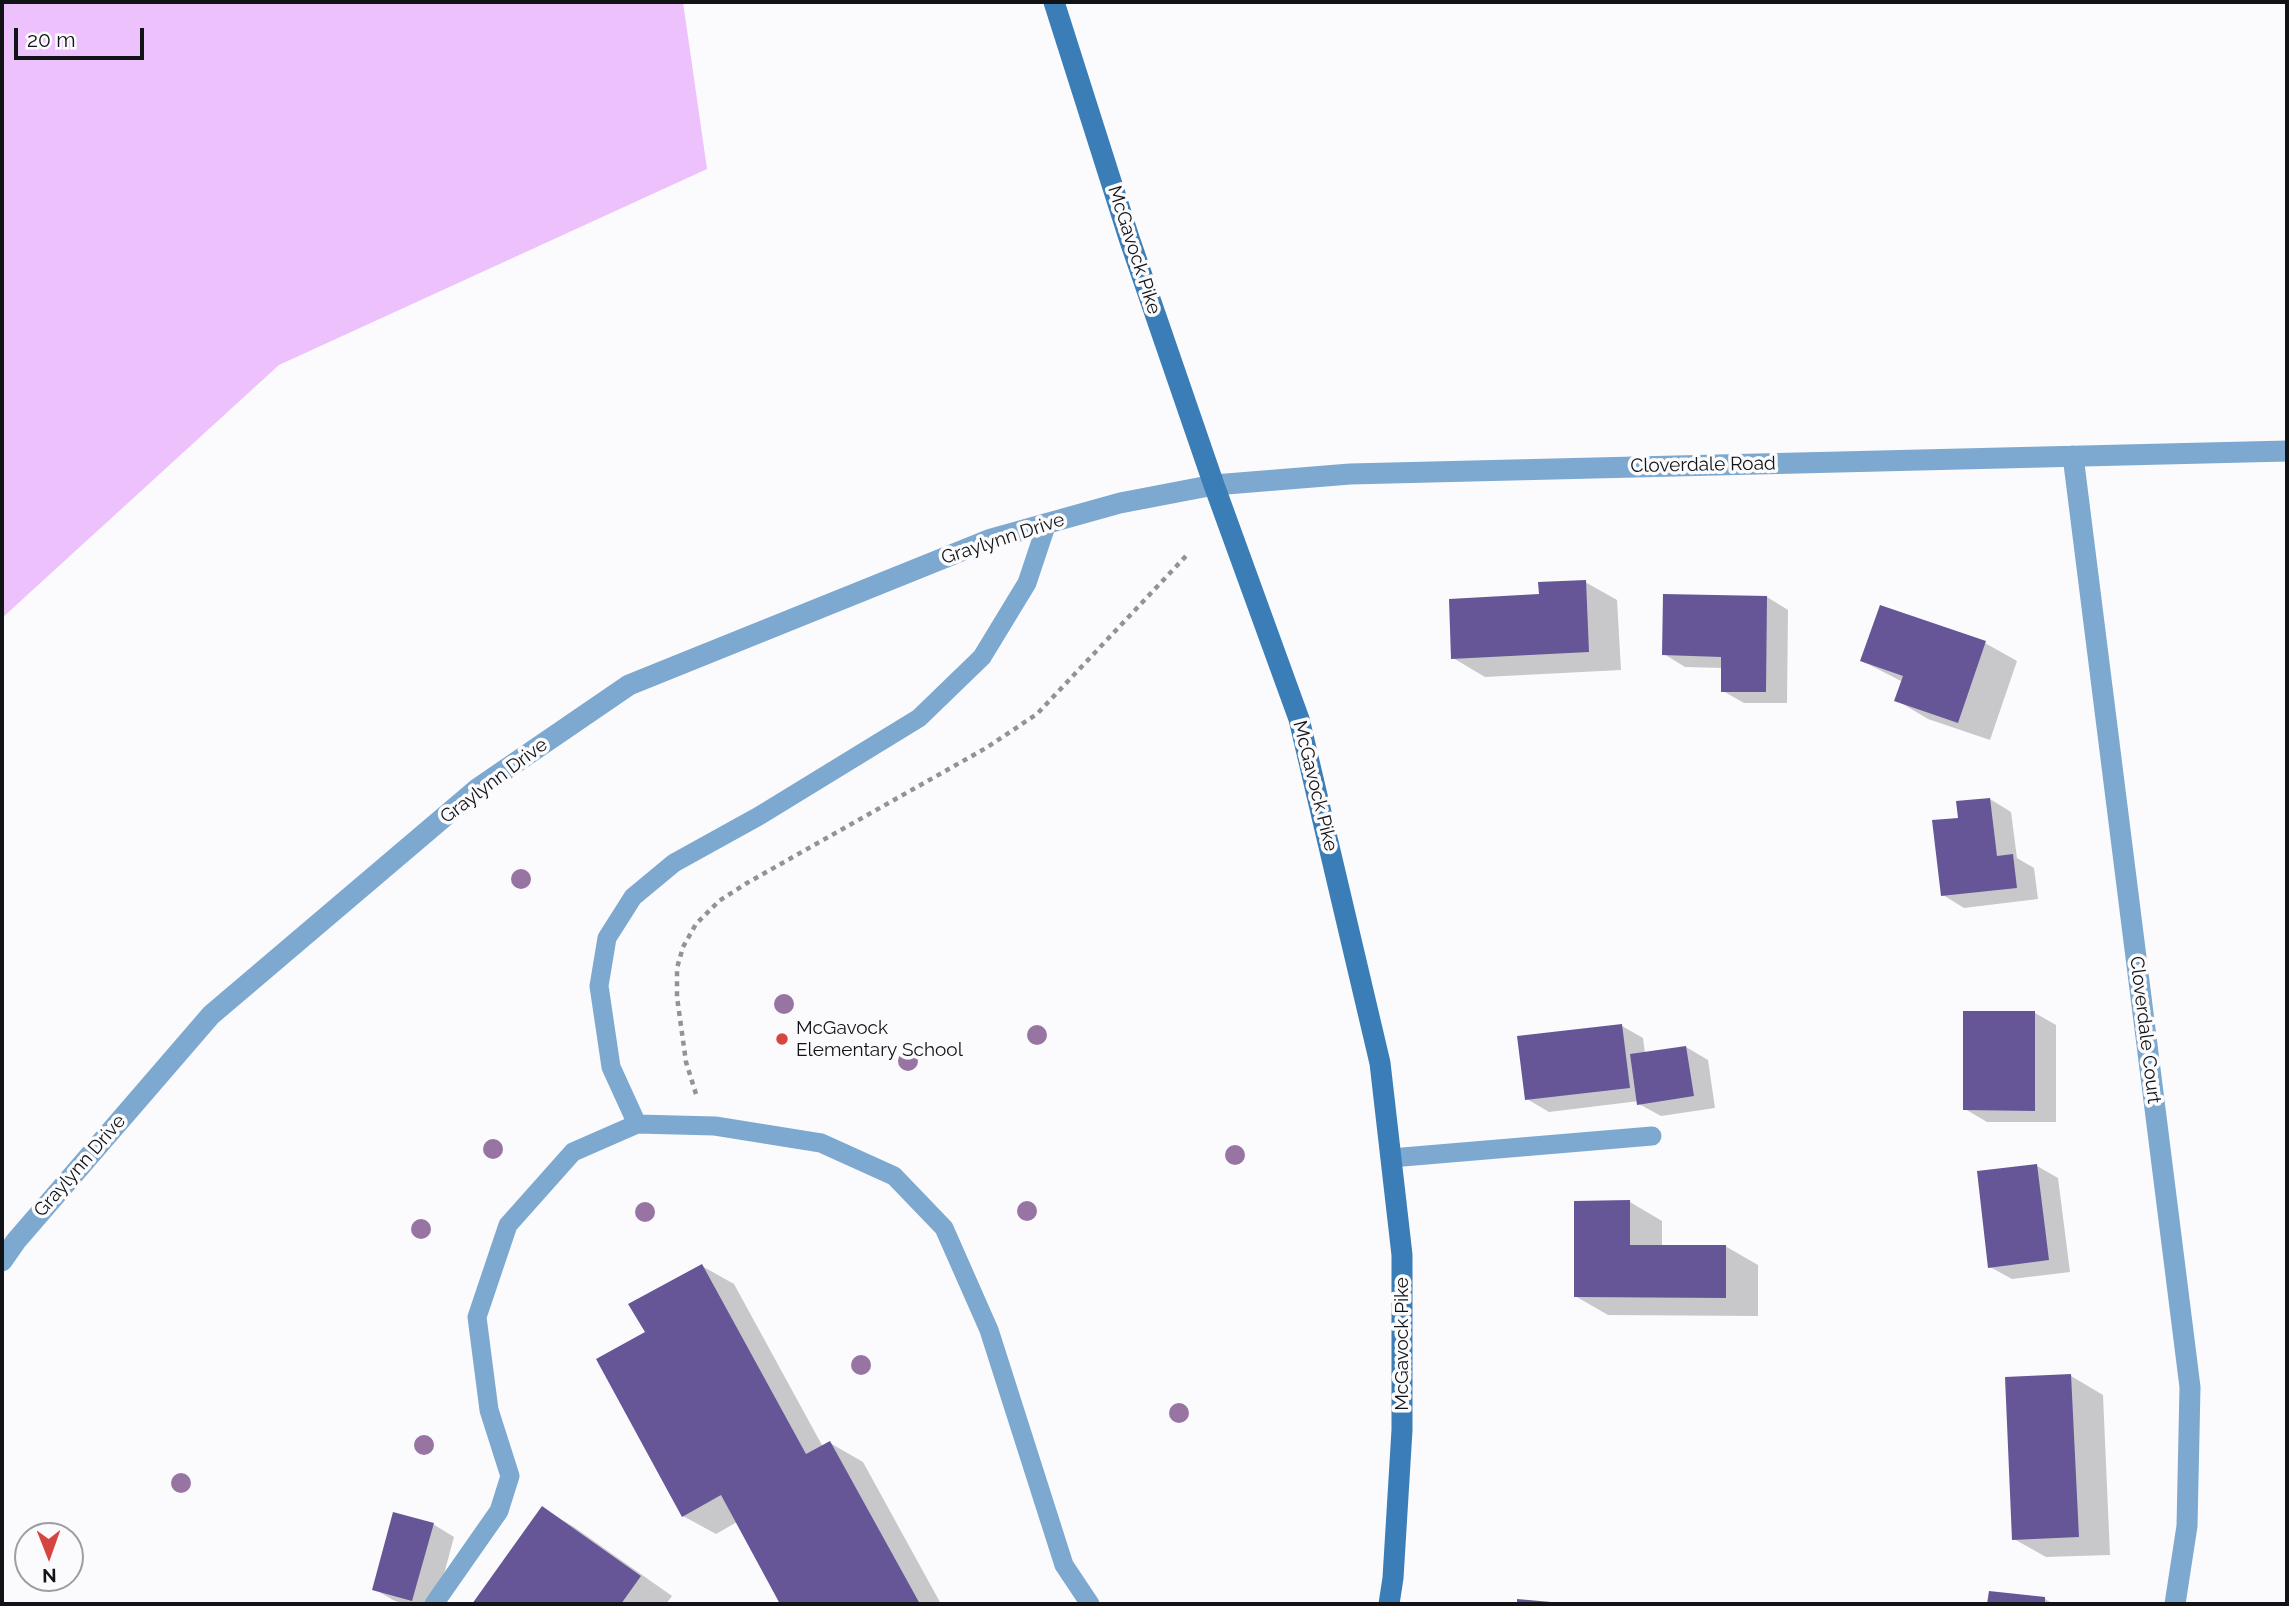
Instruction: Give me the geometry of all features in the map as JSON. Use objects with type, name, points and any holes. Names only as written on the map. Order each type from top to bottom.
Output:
[{"type":"main road","name":"McGavock Pike","points":[[1054,2],[1129,238],[1214,485],[1299,719],[1380,1063],[1402,1255],[1402,1403],[1389,1604]]},
{"type":"street","name":"Cloverdale Road","points":[[1120,503],[1214,485],[1350,474],[2287,451]]},
{"type":"street","name":"Cloverdale Court","points":[[2073,456],[2190,1387],[2187,1526],[2175,1604]]},
{"type":"street","name":"Graylynn Drive","points":[[2,1261],[16,1241],[211,1015],[477,789],[629,685],[991,539],[1120,503]]},
{"type":"lane","points":[[637,1124],[611,1067],[600,986],[607,938],[634,897],[674,863],[759,816],[919,718],[982,657],[1027,583],[1047,523]]},
{"type":"lane","points":[[433,1604],[499,1511],[510,1476],[489,1410],[477,1317],[508,1225],[573,1152],[637,1124],[704,1125],[821,1143],[894,1176],[944,1228],[989,1330],[1064,1565],[1090,1604]]},
{"type":"lane","points":[[1391,1158],[1652,1136]]},
{"type":"path","points":[[704,1125],[686,1062],[677,996],[677,968],[683,947],[696,924],[719,901],[747,883],[986,748],[1037,714],[1186,556]]},
{"type":"shaded area","points":[[2,2],[683,2],[707,169],[279,365],[2,618]]},
{"type":"building","points":[[1586,580],[1589,652],[1451,659],[1449,599],[1539,594],[1538,582]]},
{"type":"building","points":[[1663,594],[1767,596],[1766,692],[1721,692],[1721,657],[1662,655]]},
{"type":"building","points":[[1880,605],[1986,641],[1958,723],[1894,701],[1903,676],[1860,661]]},
{"type":"building","points":[[1990,798],[1997,856],[2013,854],[2017,888],[1941,896],[1932,820],[1958,818],[1956,801]]},
{"type":"building","points":[[1963,1011],[2035,1011],[2035,1111],[1963,1110]]},
{"type":"building","points":[[1622,1024],[1630,1088],[1525,1100],[1517,1036]]},
{"type":"building","points":[[1686,1046],[1694,1096],[1637,1105],[1630,1054]]},
{"type":"building","points":[[2037,1164],[2049,1260],[1988,1268],[1977,1171]]},
{"type":"building","points":[[1630,1200],[1630,1245],[1726,1245],[1726,1298],[1574,1297],[1574,1201]]},
{"type":"building","points":[[702,1264],[806,1454],[830,1441],[920,1604],[780,1604],[721,1495],[682,1517],[596,1359],[645,1332],[628,1304]]},
{"type":"building","points":[[2071,1374],[2079,1537],[2012,1540],[2005,1377]]},
{"type":"building","points":[[542,1506],[641,1576],[621,1604],[472,1604]]},
{"type":"building","points":[[393,1512],[434,1523],[412,1601],[372,1590]]},
{"type":"building","points":[[1989,1591],[2045,1597],[2045,1604],[1987,1604]]},
{"type":"building","points":[[1517,1599],[1551,1602],[1517,1604]]},
{"type":"place","name":"McGavock Elementary School","points":[[782,1039]]}]
